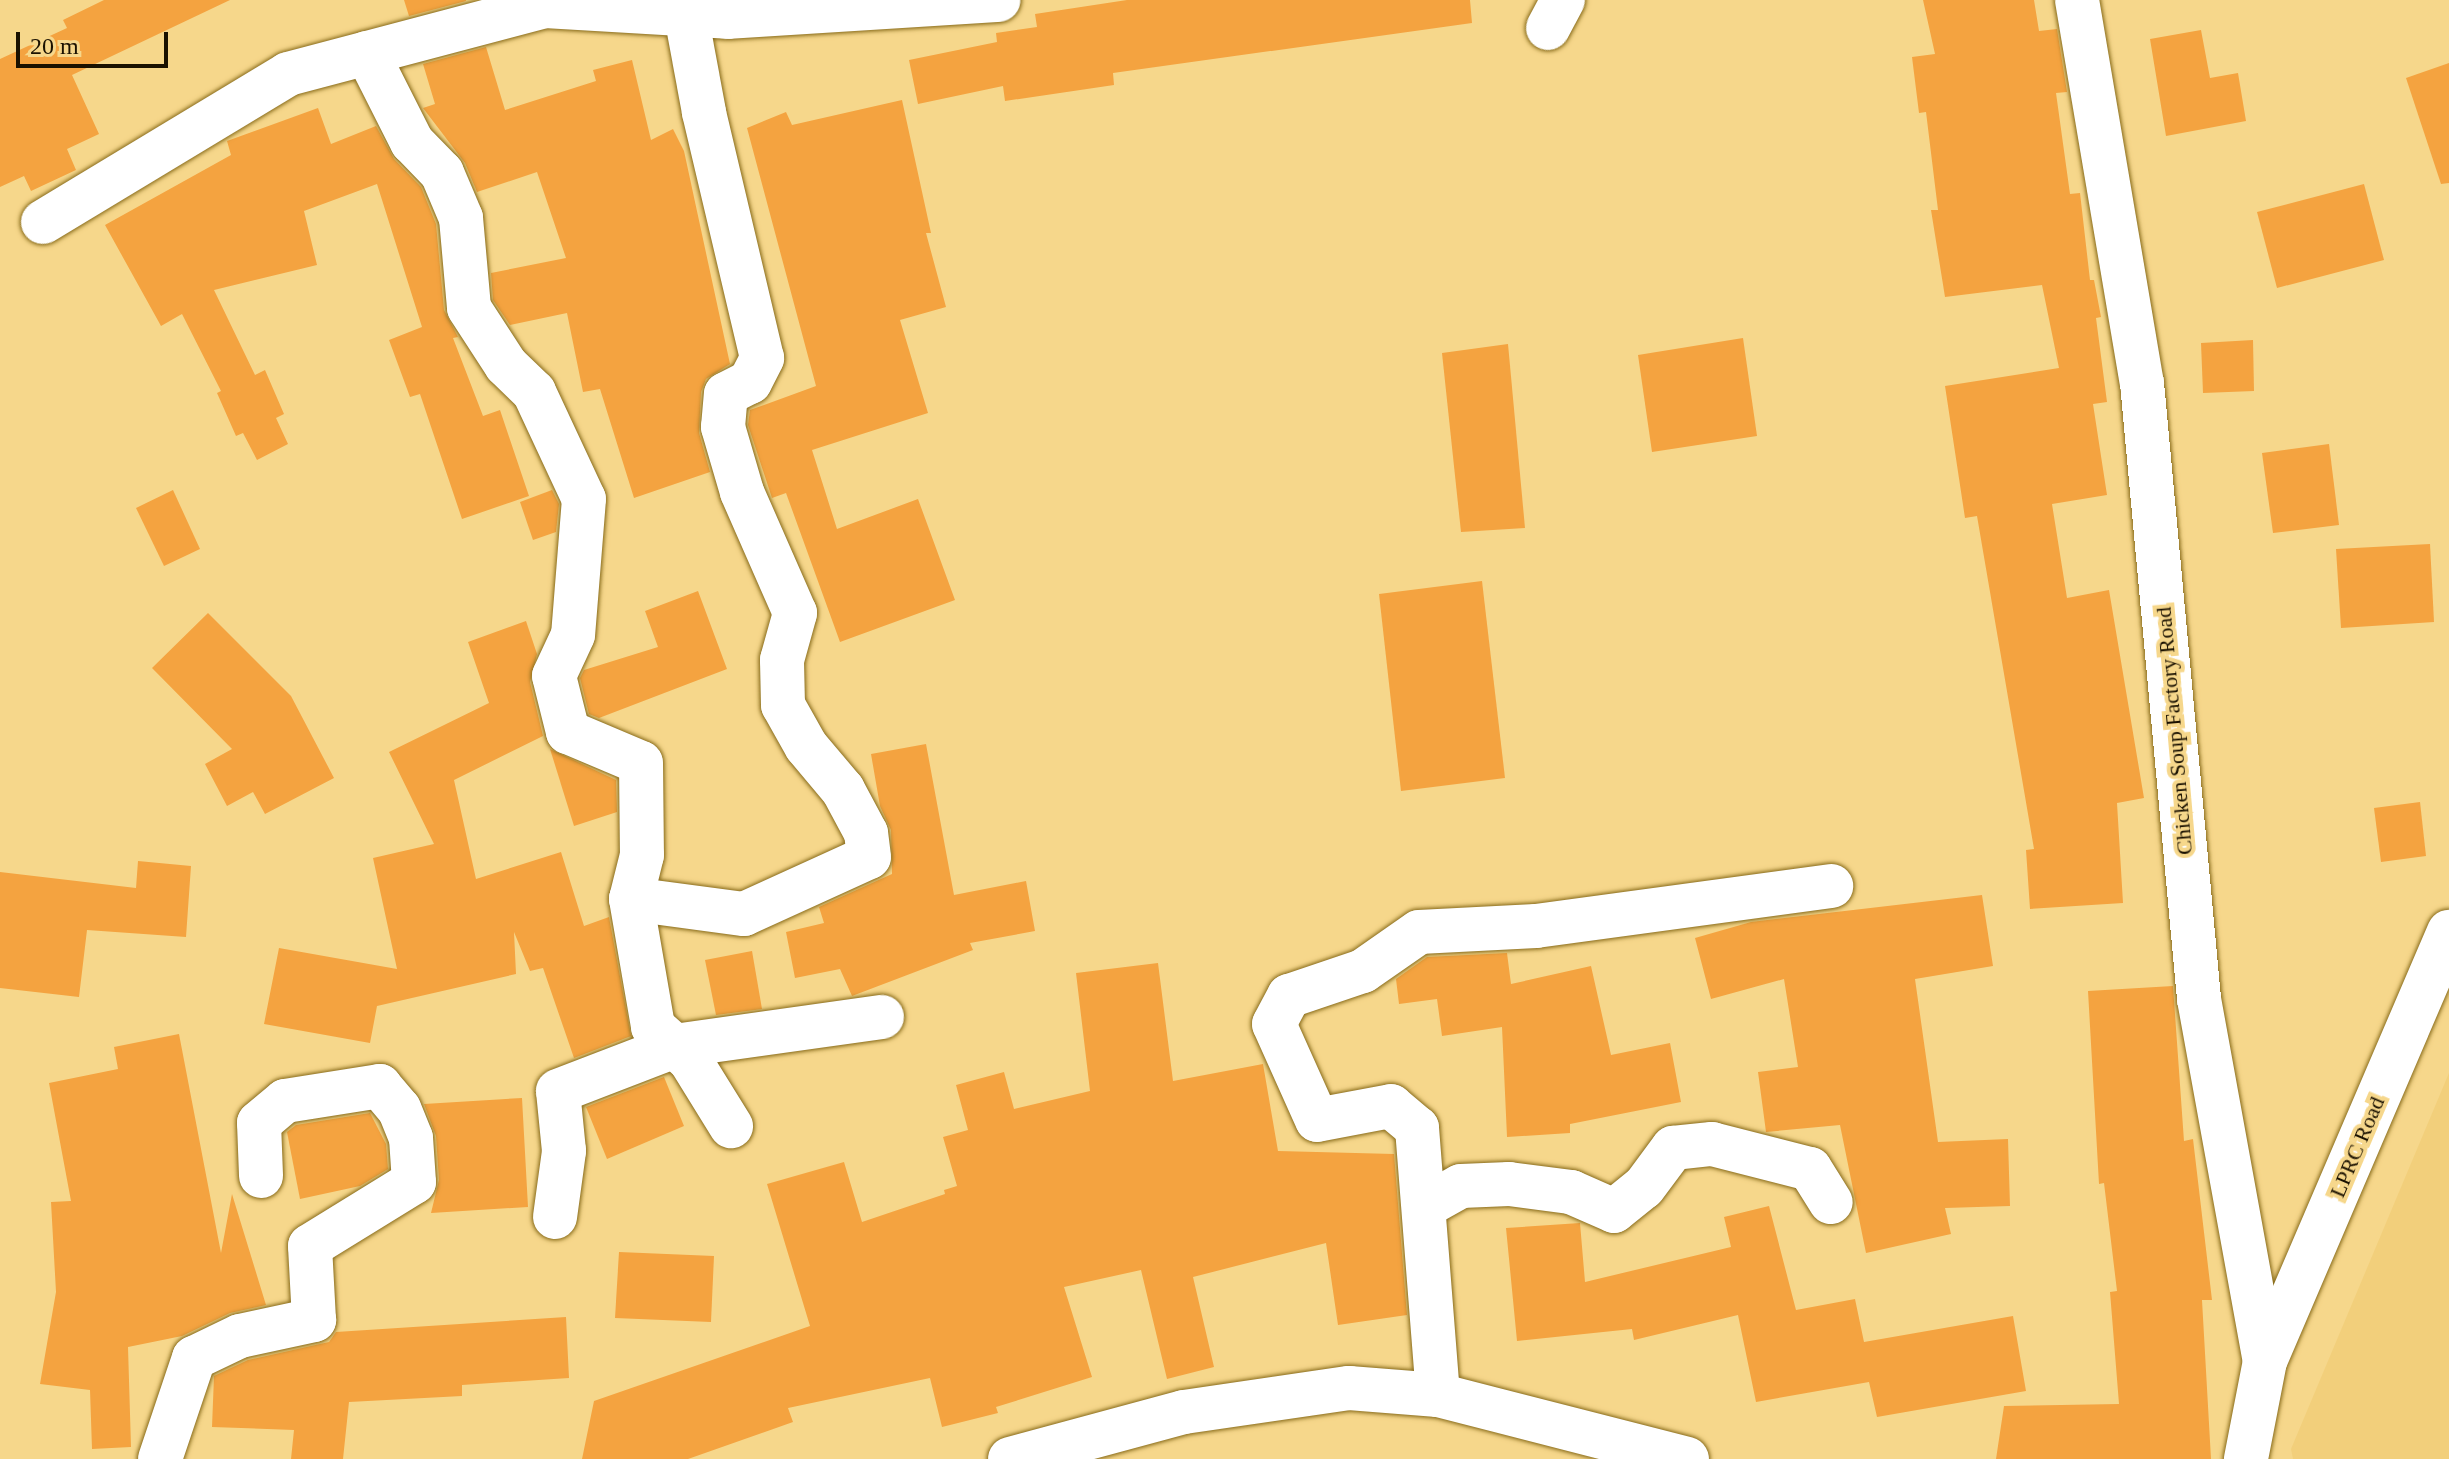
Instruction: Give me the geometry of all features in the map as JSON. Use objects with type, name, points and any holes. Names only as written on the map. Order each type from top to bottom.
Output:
[{"type":"street","points":[[43,222],[288,74],[542,3],[728,17],[998,0]]},
{"type":"street","name":"Chicken Soup Factory Road","points":[[2077,0],[2142,383],[2199,999],[2265,1361],[2246,1459]]},
{"type":"street","points":[[631,899],[744,914],[869,857],[866,833],[843,790],[806,746],[783,705],[782,660],[795,613],[742,492],[723,427],[726,394],[750,382],[762,358],[704,112],[686,15]]},
{"type":"street","points":[[367,53],[412,142],[442,173],[461,218],[469,308],[506,365],[534,392],[584,499],[573,635],[554,676],[568,732],[641,763],[642,855],[631,899],[653,1027],[690,1060],[731,1126]]},
{"type":"street","points":[[1438,1395],[1417,1128],[1391,1106],[1317,1120],[1274,1024],[1289,996],[1363,971],[1419,932],[1536,926],[1831,886]]},
{"type":"street","name":"LPRC Road","points":[[2265,1361],[2449,932]]},
{"type":"street","points":[[555,1217],[564,1151],[558,1091],[675,1046],[882,1017]]},
{"type":"street","points":[[160,1459],[194,1358],[240,1336],[314,1320],[310,1246],[414,1182],[411,1138],[399,1109],[380,1086],[285,1101],[259,1123],[261,1176]]},
{"type":"street","points":[[1425,1206],[1461,1186],[1509,1184],[1571,1192],[1614,1211],[1644,1187],[1673,1148],[1712,1144],[1810,1169],[1831,1202]]},
{"type":"street","points":[[1010,1459],[1184,1412],[1349,1388],[1438,1395],[1687,1459]]},
{"type":"shaded area","points":[[2449,1073],[2449,1459],[2293,1459],[2291,1449]]},
{"type":"building","points":[[104,0],[230,0],[72,75],[99,134],[67,149],[76,170],[31,191],[24,176],[0,187],[0,59],[67,28],[63,20]]},
{"type":"building","points":[[404,0],[466,0],[466,1],[409,16]]},
{"type":"building","points":[[1127,0],[1470,0],[1472,23],[1113,73],[1114,85],[1005,101],[1003,86],[918,104],[909,60],[997,42],[996,33],[1037,27],[1035,14]]},
{"type":"building","points":[[1923,0],[2034,0],[2039,31],[2057,29],[2067,92],[2056,93],[2070,194],[2080,193],[2090,280],[2094,280],[2101,317],[2096,318],[2107,402],[2093,404],[2107,495],[2052,504],[2067,598],[2109,590],[2144,798],[2117,803],[2123,903],[2030,909],[2026,850],[2034,849],[1977,516],[1965,518],[1945,386],[2059,368],[2042,285],[1945,297],[1931,210],[1938,210],[1926,112],[1919,113],[1912,57],[1935,54]]},
{"type":"building","points":[[2201,30],[2210,78],[2238,73],[2246,121],[2166,136],[2150,39]]},
{"type":"building","points":[[486,47],[505,110],[596,81],[593,70],[632,60],[651,140],[673,129],[684,151],[730,364],[706,379],[701,392],[699,433],[710,472],[634,498],[600,389],[583,392],[567,313],[510,325],[493,300],[491,273],[566,258],[537,172],[477,192],[465,163],[423,108],[435,104],[423,64]]},
{"type":"building","points":[[2449,63],[2449,183],[2441,184],[2406,78]]},
{"type":"building","points":[[902,100],[931,233],[926,233],[946,307],[900,320],[928,413],[812,450],[837,529],[918,499],[955,600],[840,642],[786,493],[772,498],[748,425],[750,410],[816,386],[747,128],[786,112],[792,125]]},
{"type":"building","points":[[318,108],[331,144],[376,126],[394,159],[421,187],[436,224],[444,310],[458,337],[453,338],[483,416],[500,410],[529,496],[462,519],[420,394],[410,397],[389,340],[422,327],[377,184],[304,211],[317,265],[214,290],[255,375],[265,370],[284,414],[276,418],[288,444],[257,460],[243,433],[236,436],[217,393],[221,391],[182,314],[161,326],[105,225],[231,155],[227,141]]},
{"type":"building","points":[[2364,184],[2384,260],[2277,288],[2257,212]]},
{"type":"building","points":[[1743,338],[1757,436],[1652,452],[1638,355]]},
{"type":"building","points":[[2253,340],[2254,391],[2203,393],[2201,343]]},
{"type":"building","points":[[1508,344],[1525,528],[1461,532],[1442,353]]},
{"type":"building","points":[[2329,444],[2339,525],[2273,533],[2262,453]]},
{"type":"building","points":[[173,490],[200,549],[164,566],[136,508]]},
{"type":"building","points":[[552,490],[559,504],[556,532],[533,540],[520,502]]},
{"type":"building","points":[[2430,544],[2434,622],[2341,628],[2336,549]]},
{"type":"building","points":[[1482,581],[1505,778],[1401,791],[1379,594]]},
{"type":"building","points":[[698,591],[727,669],[599,718],[589,714],[580,678],[584,670],[658,647],[645,611]]},
{"type":"building","points":[[208,613],[291,696],[334,778],[265,814],[253,792],[227,806],[205,764],[232,749],[152,668]]},
{"type":"building","points":[[526,621],[537,654],[530,682],[543,736],[454,780],[476,879],[561,852],[584,926],[609,917],[631,1036],[574,1058],[543,968],[530,971],[514,932],[516,974],[377,1006],[370,1043],[264,1024],[279,948],[397,969],[373,858],[434,844],[389,752],[489,703],[468,642]]},
{"type":"building","points":[[926,744],[954,895],[1026,881],[1035,931],[970,943],[973,950],[852,996],[840,969],[795,978],[786,932],[824,923],[819,907],[892,874],[891,830],[880,806],[871,754]]},
{"type":"building","points":[[550,749],[616,780],[617,812],[574,826]]},
{"type":"building","points":[[2420,802],[2426,856],[2381,862],[2374,808]]},
{"type":"building","points":[[138,861],[191,866],[186,937],[87,930],[79,997],[0,988],[0,872],[136,888]]},
{"type":"building","points":[[1982,895],[1993,966],[1915,979],[1938,1142],[2008,1139],[2010,1206],[1945,1208],[1951,1234],[1866,1253],[1840,1125],[1766,1132],[1758,1072],[1798,1067],[1784,979],[1711,999],[1695,938],[1751,922]]},
{"type":"building","points":[[752,951],[762,1009],[716,1015],[705,960]]},
{"type":"building","points":[[1507,953],[1511,984],[1591,966],[1611,1055],[1670,1043],[1681,1102],[1570,1124],[1570,1133],[1507,1137],[1502,1027],[1442,1036],[1437,999],[1399,1004],[1396,979],[1427,957]]},
{"type":"building","points":[[1158,963],[1173,1081],[1263,1064],[1278,1151],[1394,1154],[1407,1315],[1338,1325],[1326,1243],[1193,1277],[1214,1367],[1167,1379],[1141,1270],[1064,1287],[1092,1377],[996,1407],[998,1413],[942,1427],[930,1378],[788,1408],[793,1422],[688,1459],[582,1459],[594,1401],[810,1326],[767,1184],[844,1162],[862,1222],[945,1194],[944,1190],[957,1186],[943,1137],[968,1130],[956,1085],[1004,1072],[1014,1109],[1090,1091],[1076,973]]},
{"type":"building","points":[[2173,986],[2184,1141],[2193,1139],[2212,1300],[2202,1300],[2211,1459],[1996,1459],[2004,1406],[2119,1404],[2110,1292],[2117,1291],[2104,1183],[2099,1184],[2088,991]]},
{"type":"building","points":[[179,1034],[221,1253],[232,1194],[266,1305],[230,1313],[182,1336],[128,1347],[131,1447],[92,1449],[90,1390],[40,1384],[56,1292],[51,1202],[71,1201],[49,1083],[118,1069],[114,1047]]},
{"type":"building","points":[[664,1077],[684,1126],[607,1159],[586,1107]]},
{"type":"building","points":[[522,1098],[528,1207],[431,1213],[439,1180],[436,1136],[424,1104]]},
{"type":"building","points":[[370,1113],[386,1144],[388,1169],[360,1186],[300,1199],[287,1132],[296,1125]]},
{"type":"building","points":[[1769,1206],[1796,1310],[1855,1299],[1864,1342],[2013,1316],[2026,1391],[1877,1417],[1869,1382],[1756,1402],[1738,1315],[1634,1340],[1632,1329],[1517,1341],[1506,1228],[1580,1223],[1585,1282],[1731,1247],[1724,1217]]},
{"type":"building","points":[[619,1252],[714,1256],[711,1322],[615,1318]]},
{"type":"building","points":[[566,1317],[569,1378],[462,1385],[462,1396],[349,1402],[343,1459],[291,1459],[294,1430],[212,1427],[214,1376],[248,1360],[329,1342],[336,1332]]}]
